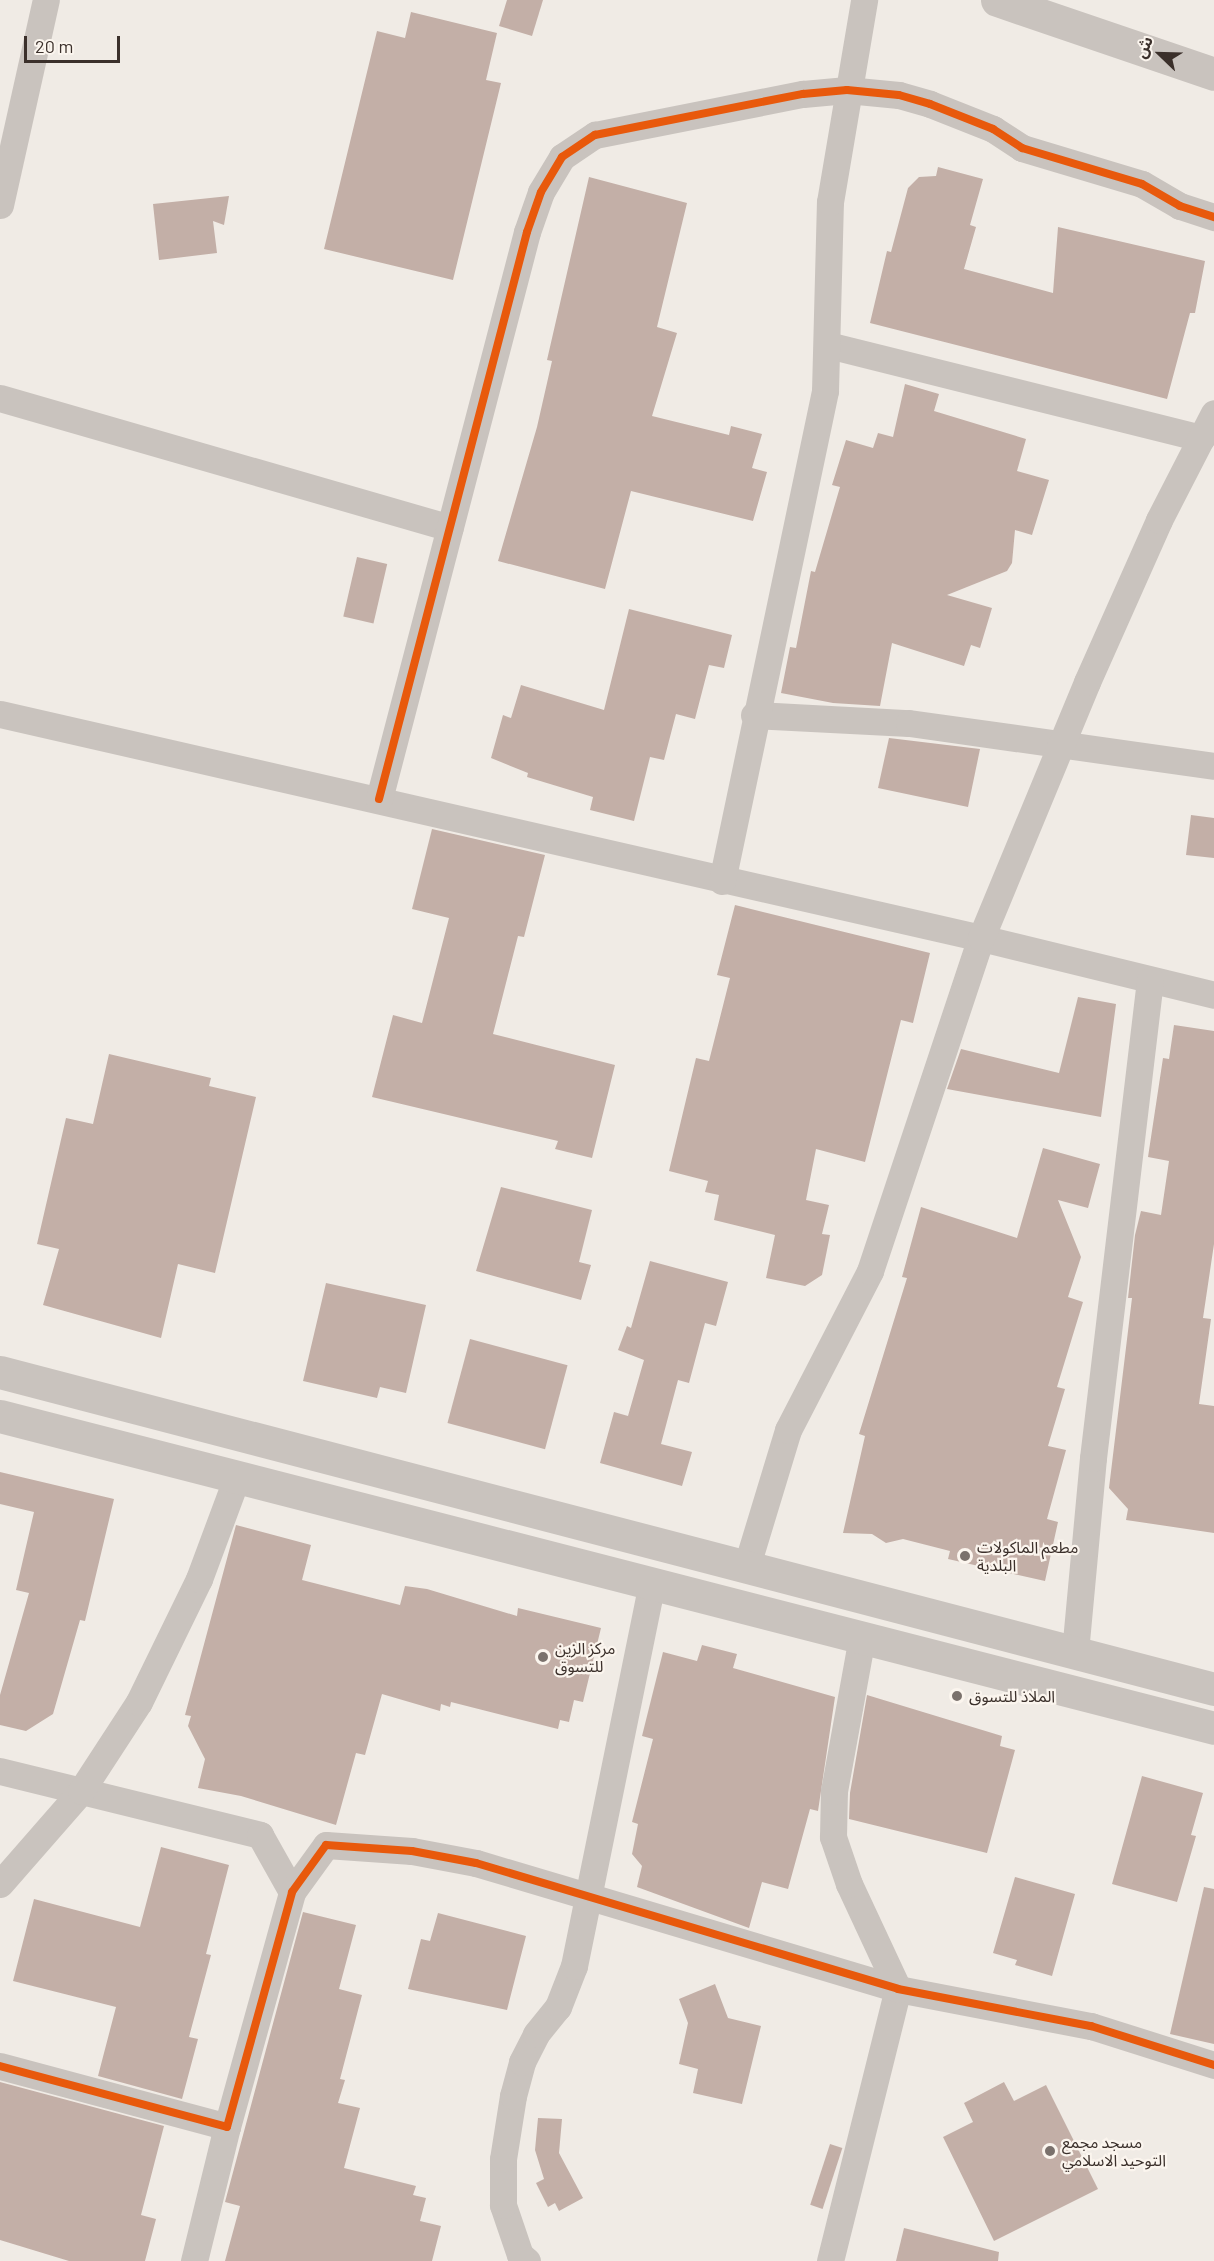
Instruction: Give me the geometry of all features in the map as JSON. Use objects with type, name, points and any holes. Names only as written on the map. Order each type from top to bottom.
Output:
[{"type":"street","points":[[0,205],[46,0]]},
{"type":"street","points":[[722,881],[754,715],[818,433],[828,345],[830,202],[847,90],[864,0]]},
{"type":"street","points":[[998,0],[1214,74]]},
{"type":"street","points":[[379,799],[527,232],[541,192],[562,157],[595,135],[803,94],[847,90],[899,95],[930,104],[993,129],[1022,148],[1142,184],[1180,206],[1214,217]]},
{"type":"street","points":[[828,345],[1203,438]]},
{"type":"street","points":[[0,398],[450,528]]},
{"type":"street","points":[[747,1565],[788,1430],[870,1271],[981,938],[1063,746],[1087,682],[1159,520],[1214,413]]},
{"type":"street","points":[[0,714],[379,799],[722,881],[981,938],[1214,995]]},
{"type":"street","points":[[754,715],[909,723],[1214,766]]},
{"type":"street","points":[[1075,1652],[1090,1481],[1150,980]]},
{"type":"street","points":[[0,1372],[747,1565],[1214,1689]]},
{"type":"street","points":[[0,1416],[1214,1728]]},
{"type":"street","points":[[0,1884],[81,1791],[139,1702],[173,1640],[237,1477]]},
{"type":"street","points":[[527,2261],[520,2255],[503,2205],[502,2159],[522,2062],[567,1989],[589,1897],[652,1583]]},
{"type":"street","points":[[830,2261],[898,1989],[849,1884],[833,1837],[834,1791],[861,1637]]},
{"type":"street","points":[[0,1771],[260,1835],[292,1892]]},
{"type":"street","points":[[194,2261],[226,2127],[292,1892],[326,1845],[412,1851],[476,1863],[898,1989],[1091,2026],[1214,2064]]},
{"type":"street","points":[[0,2066],[226,2127]]},
{"type":"building","points":[[507,0],[543,0],[532,36],[499,26]]},
{"type":"building","points":[[411,12],[497,33],[486,80],[501,83],[453,280],[324,249],[377,31],[405,38]]},
{"type":"building","points":[[938,167],[983,179],[970,225],[976,227],[964,269],[1053,293],[1058,227],[1205,261],[1195,313],[1190,313],[1167,399],[870,323],[887,251],[891,252],[908,188],[919,177],[936,176]]},
{"type":"building","points":[[589,177],[687,203],[657,327],[677,333],[652,416],[729,435],[731,426],[762,434],[752,468],[767,472],[753,521],[631,491],[605,589],[498,561],[537,427],[552,361],[547,360]]},
{"type":"building","points":[[229,196],[224,225],[213,221],[217,253],[159,260],[153,204]]},
{"type":"building","points":[[905,384],[939,394],[934,411],[1026,439],[1017,471],[1049,480],[1032,535],[1015,530],[1012,563],[1007,571],[947,595],[992,608],[980,648],[971,645],[964,666],[892,643],[880,706],[833,703],[781,693],[790,647],[796,648],[811,571],[815,572],[840,487],[832,485],[846,440],[873,448],[878,433],[893,437]]},
{"type":"building","points":[[357,557],[387,564],[373,623],[343,616]]},
{"type":"building","points":[[629,609],[732,635],[724,668],[709,665],[695,719],[676,714],[664,760],[650,757],[634,821],[590,810],[593,797],[527,777],[528,773],[491,758],[503,715],[511,718],[521,685],[604,710]]},
{"type":"building","points":[[889,738],[980,749],[968,807],[878,788]]},
{"type":"building","points":[[1191,815],[1214,818],[1214,858],[1186,855]]},
{"type":"building","points":[[432,829],[545,855],[524,937],[518,936],[493,1034],[615,1065],[592,1158],[555,1149],[558,1141],[372,1097],[393,1015],[422,1023],[449,918],[412,909]]},
{"type":"building","points":[[735,905],[930,953],[913,1023],[901,1020],[865,1162],[816,1149],[806,1200],[829,1205],[822,1234],[830,1235],[822,1275],[805,1286],[766,1278],[775,1235],[714,1220],[719,1195],[705,1192],[708,1181],[669,1171],[696,1058],[709,1061],[730,978],[717,975]]},
{"type":"building","points":[[1078,997],[1116,1004],[1101,1117],[947,1089],[961,1049],[1059,1073]]},
{"type":"building","points":[[1174,1025],[1214,1031],[1214,1244],[1203,1318],[1211,1319],[1199,1404],[1214,1406],[1214,1533],[1126,1520],[1128,1509],[1109,1488],[1132,1298],[1128,1298],[1135,1235],[1141,1211],[1161,1215],[1169,1161],[1148,1157],[1163,1058],[1169,1059]]},
{"type":"building","points":[[109,1054],[211,1078],[209,1086],[256,1097],[215,1273],[178,1264],[161,1338],[43,1305],[59,1249],[37,1244],[66,1118],[93,1124]]},
{"type":"building","points":[[1043,1148],[1100,1164],[1088,1208],[1058,1200],[1081,1257],[1068,1297],[1083,1302],[1057,1387],[1065,1389],[1048,1446],[1066,1450],[1047,1519],[1058,1522],[1045,1581],[948,1559],[950,1551],[903,1539],[886,1543],[872,1534],[843,1533],[865,1436],[859,1434],[907,1278],[902,1277],[921,1207],[1017,1238]]},
{"type":"building","points":[[501,1187],[592,1210],[579,1262],[591,1265],[581,1300],[476,1271]]},
{"type":"building","points":[[650,1261],[728,1282],[716,1326],[705,1323],[689,1383],[678,1380],[661,1444],[692,1452],[682,1486],[600,1463],[614,1412],[628,1416],[644,1360],[618,1350],[627,1326],[631,1328]]},
{"type":"building","points":[[326,1283],[426,1305],[406,1393],[380,1387],[377,1398],[303,1381]]},
{"type":"building","points":[[470,1339],[568,1365],[545,1449],[447,1423]]},
{"type":"building","points":[[0,1472],[114,1499],[85,1621],[80,1620],[53,1714],[26,1731],[0,1725],[0,1695],[29,1593],[16,1590],[34,1512],[0,1504]]},
{"type":"building","points":[[236,1525],[311,1545],[302,1580],[400,1605],[405,1586],[427,1589],[517,1616],[518,1608],[601,1628],[583,1702],[574,1700],[569,1722],[560,1720],[558,1729],[451,1702],[450,1707],[441,1704],[440,1711],[382,1694],[365,1755],[356,1753],[336,1825],[241,1796],[198,1788],[205,1759],[188,1726],[191,1716],[185,1715]]},
{"type":"building","points":[[702,1645],[737,1654],[733,1668],[835,1697],[818,1811],[810,1809],[788,1889],[762,1882],[749,1928],[637,1887],[642,1866],[632,1854],[638,1824],[632,1822],[653,1739],[642,1736],[663,1652],[697,1661]]},
{"type":"building","points":[[867,1695],[1002,1736],[1000,1746],[1015,1750],[987,1853],[849,1819],[850,1793]]},
{"type":"building","points":[[1142,1776],[1203,1793],[1191,1835],[1196,1836],[1177,1902],[1112,1884]]},
{"type":"building","points":[[161,1847],[229,1865],[206,1954],[211,1955],[189,2037],[198,2039],[182,2099],[98,2076],[116,2007],[13,1981],[34,1899],[140,1927]]},
{"type":"building","points":[[1015,1877],[1075,1894],[1052,1976],[1015,1965],[1017,1960],[993,1953]]},
{"type":"building","points":[[1204,1887],[1214,1889],[1214,2044],[1170,2034]]},
{"type":"building","points":[[303,1912],[356,1925],[339,1989],[362,1995],[340,2079],[345,2080],[338,2103],[360,2108],[344,2168],[416,2186],[413,2195],[426,2198],[420,2221],[441,2226],[432,2261],[225,2261],[240,2206],[225,2202]]},
{"type":"building","points":[[438,1913],[526,1936],[507,2010],[408,1989],[421,1939],[430,1941]]},
{"type":"building","points":[[715,1984],[728,2018],[761,2026],[742,2104],[693,2093],[698,2069],[679,2064],[688,2023],[679,1999]]},
{"type":"building","points":[[0,2082],[164,2126],[141,2215],[156,2219],[145,2261],[69,2261],[0,2240]]},
{"type":"building","points":[[1004,2082],[1014,2101],[1046,2085],[1098,2189],[994,2241],[943,2137],[973,2122],[964,2103]]},
{"type":"building","points":[[538,2118],[562,2119],[559,2153],[583,2198],[559,2211],[555,2203],[548,2207],[536,2183],[544,2179],[535,2150]]},
{"type":"building","points":[[830,2144],[842,2148],[823,2209],[810,2205]]},
{"type":"building","points":[[904,2228],[999,2252],[998,2261],[896,2261]]},
{"type":"cycle path","points":[[379,799],[527,232],[541,192],[562,157],[595,135],[803,94],[847,90],[899,95],[930,104],[993,129],[1022,148],[1142,184],[1180,206],[1214,217]]},
{"type":"cycle path","points":[[0,2066],[227,2127],[292,1892],[326,1845],[412,1851],[476,1863],[898,1989],[1091,2026],[1214,2065]]},
{"type":"place","name":"مطعم الماكولات البلدية","points":[[965,1556]]},
{"type":"place","name":"مركز الزين للتسوق","points":[[543,1657]]},
{"type":"place","name":"الملاذ للتسوق","points":[[957,1696]]},
{"type":"place","name":"مسجد مجمع التوحيد الاسلامي","points":[[1050,2151]]}]
